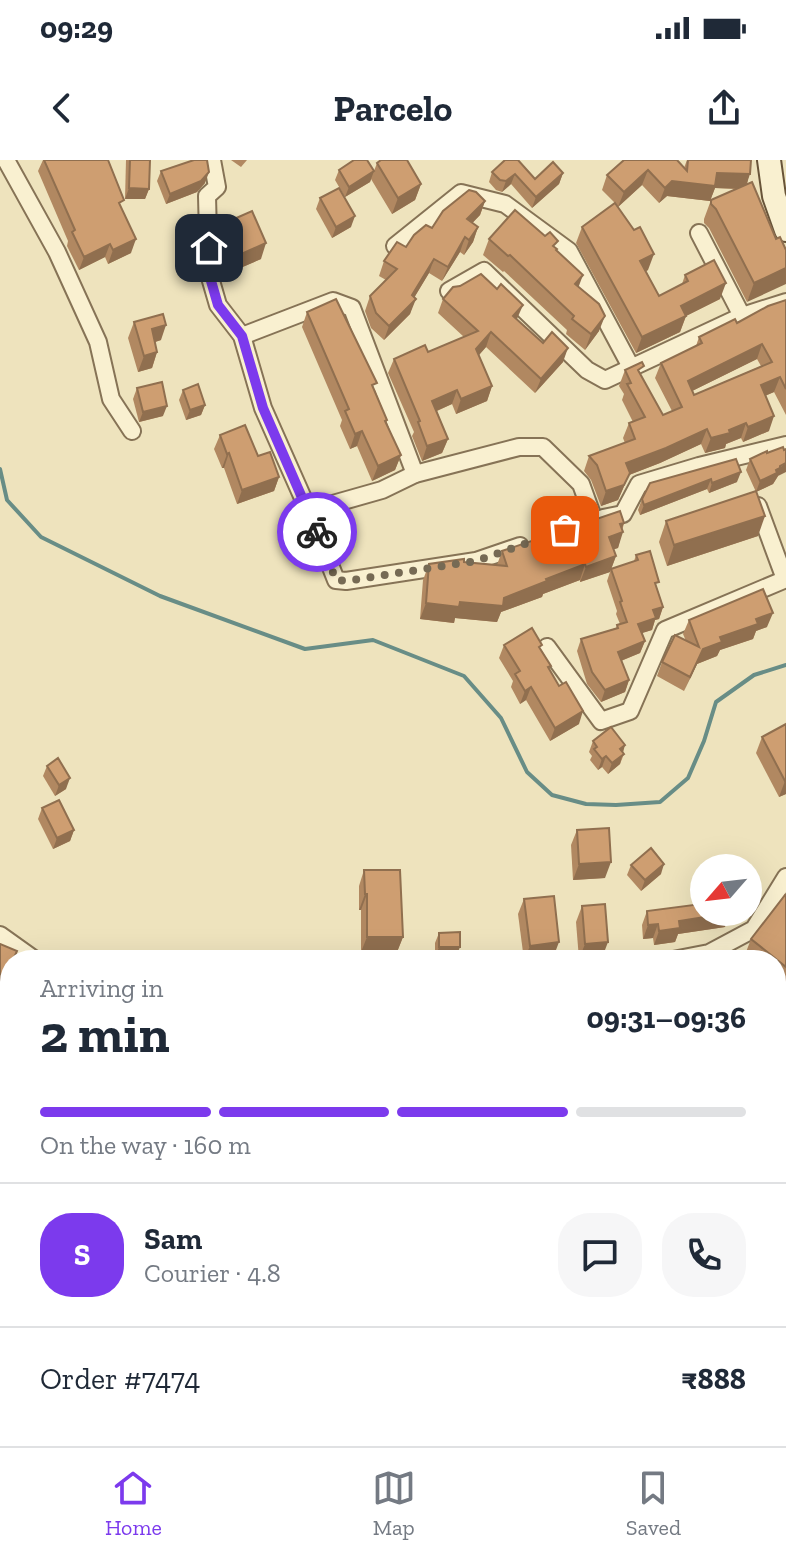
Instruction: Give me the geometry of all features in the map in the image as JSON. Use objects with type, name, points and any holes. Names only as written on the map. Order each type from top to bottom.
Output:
[{"type":"street","points":[[6,160],[69,278],[98,342],[111,399],[132,431]]},
{"type":"street","points":[[212,160],[217,187],[207,196],[209,274],[218,305],[242,336],[263,408],[336,580],[476,561],[535,541]]},
{"type":"street","points":[[769,160],[774,196],[786,230]]},
{"type":"street","points":[[395,246],[461,193],[505,204],[569,251],[631,367]]},
{"type":"street","points":[[699,233],[742,316]]},
{"type":"street","points":[[449,291],[484,271],[587,370],[605,380],[742,316],[786,302]]},
{"type":"street","points":[[242,336],[333,301],[352,308],[415,474]]},
{"type":"street","points":[[310,514],[322,507],[382,490],[415,474],[519,447],[543,447],[581,484],[587,523],[623,514],[639,484],[786,445]]},
{"type":"street","points":[[547,647],[601,721],[630,711],[665,630],[785,579],[758,506]]},
{"type":"street","points":[[715,950],[754,929],[780,897],[786,877]]},
{"type":"street","points":[[0,935],[21,950]]},
{"type":"building","points":[[44,160],[108,160],[124,200],[119,203],[136,239],[113,250],[110,244],[84,257]]},
{"type":"building","points":[[130,160],[150,160],[149,189],[129,188]]},
{"type":"building","points":[[194,160],[207,160],[209,172],[201,181],[170,194],[161,171]]},
{"type":"building","points":[[354,160],[367,160],[374,171],[349,187],[339,170]]},
{"type":"building","points":[[381,160],[407,160],[421,184],[398,198],[377,163]]},
{"type":"building","points":[[505,160],[518,160],[535,179],[553,162],[563,173],[536,197],[515,174],[506,181],[500,180],[492,172]]},
{"type":"building","points":[[624,160],[677,160],[687,171],[688,160],[751,160],[750,174],[717,173],[715,186],[672,181],[665,188],[648,170],[624,192],[607,175]]},
{"type":"building","points":[[752,182],[776,239],[780,237],[786,250],[786,268],[754,283],[711,204],[711,200]]},
{"type":"building","points":[[339,188],[355,216],[336,227],[320,198]]},
{"type":"building","points":[[469,190],[485,201],[467,219],[478,227],[469,240],[465,237],[448,267],[434,259],[412,295],[416,299],[389,326],[376,313],[370,296],[397,269],[384,261],[397,242],[406,247],[414,235],[426,225],[432,228],[443,211]]},
{"type":"building","points":[[615,203],[634,230],[640,227],[654,254],[640,261],[659,296],[688,281],[685,275],[714,260],[726,283],[681,306],[686,316],[642,337],[582,227]]},
{"type":"building","points":[[515,210],[545,236],[550,232],[558,241],[553,246],[556,250],[583,275],[575,284],[599,304],[605,316],[591,334],[572,319],[574,316],[510,255],[489,239]]},
{"type":"building","points":[[252,211],[266,243],[230,259],[226,250],[225,223]]},
{"type":"building","points":[[481,274],[497,289],[501,284],[523,305],[513,316],[543,343],[552,332],[568,348],[541,379],[491,332],[476,349],[492,386],[461,399],[457,390],[432,401],[448,439],[427,446],[394,359],[425,345],[428,352],[478,331],[443,299],[453,287]]},
{"type":"building","points":[[336,299],[377,383],[372,385],[401,455],[378,466],[362,431],[355,434],[345,411],[349,409],[307,312]]},
{"type":"building","points":[[786,300],[786,389],[780,377],[761,385],[774,416],[748,427],[746,423],[729,430],[730,433],[711,438],[707,429],[626,463],[630,473],[624,485],[606,491],[597,465],[589,456],[635,439],[629,423],[645,417],[627,384],[631,383],[625,370],[642,362],[644,366],[638,370],[663,415],[682,407],[661,363],[702,343],[699,337],[735,319],[737,323]],"holes":[[[762,344],[772,362],[694,395],[688,381]]]},
{"type":"building","points":[[163,314],[166,325],[152,329],[157,352],[144,356],[134,322]]},
{"type":"building","points":[[162,382],[167,406],[143,412],[137,388]]},
{"type":"building","points":[[198,384],[205,405],[190,410],[183,390]]},
{"type":"building","points":[[245,425],[258,456],[270,452],[279,477],[242,490],[220,435]]},
{"type":"building","points":[[783,447],[786,449],[786,463],[776,470],[777,473],[760,481],[750,459]]},
{"type":"building","points":[[736,459],[741,472],[712,483],[711,479],[644,505],[642,499],[650,483]]},
{"type":"building","points":[[756,491],[765,516],[674,545],[666,521]]},
{"type":"building","points":[[620,511],[623,532],[609,537],[616,556],[546,579],[504,598],[503,606],[460,602],[459,607],[426,603],[429,564],[464,559],[464,562],[507,566],[502,551]]},
{"type":"building","points":[[650,551],[663,607],[653,610],[656,618],[638,624],[645,641],[618,652],[629,680],[605,690],[592,672],[581,639],[618,628],[617,625],[627,622],[611,569],[638,560],[636,555]]},
{"type":"building","points":[[763,589],[773,613],[756,619],[758,624],[720,637],[722,642],[703,649],[690,677],[662,662],[675,635],[699,647],[689,620]]},
{"type":"building","points":[[532,628],[559,686],[566,682],[583,711],[555,728],[531,687],[525,691],[515,674],[520,671],[504,645]]},
{"type":"building","points":[[786,724],[786,780],[785,781],[762,737]]},
{"type":"building","points":[[611,727],[625,745],[620,749],[624,754],[612,763],[606,756],[602,759],[594,749],[597,747],[593,741]]},
{"type":"building","points":[[58,758],[70,778],[59,785],[47,766]]},
{"type":"building","points":[[59,800],[74,830],[57,838],[42,808]]},
{"type":"building","points":[[609,828],[611,862],[579,864],[577,830]]},
{"type":"building","points":[[651,848],[664,864],[645,880],[631,865]]},
{"type":"building","points":[[364,870],[400,870],[403,937],[367,937]]},
{"type":"building","points":[[785,895],[786,950],[765,950],[751,939]]},
{"type":"building","points":[[554,896],[559,942],[530,946],[524,899]]},
{"type":"building","points":[[605,904],[608,942],[585,944],[582,906]]},
{"type":"building","points":[[690,906],[690,919],[679,921],[680,928],[659,931],[658,924],[648,925],[647,911]]},
{"type":"building","points":[[460,932],[460,947],[439,947],[439,933]]},
{"type":"building","points":[[0,944],[15,950],[0,950]]},
{"type":"waterway","points":[[0,469],[7,500],[41,537],[160,596],[305,649],[373,640],[464,676],[501,718],[527,772],[552,795],[586,804],[660,802],[688,778],[716,702],[754,675],[786,665]]},
{"type":"way so far","points":[[317,532],[336,580],[346,581],[476,561],[565,530]]},
{"type":"route","points":[[209,248],[209,274],[218,305],[242,336],[263,408],[317,532]]}]
